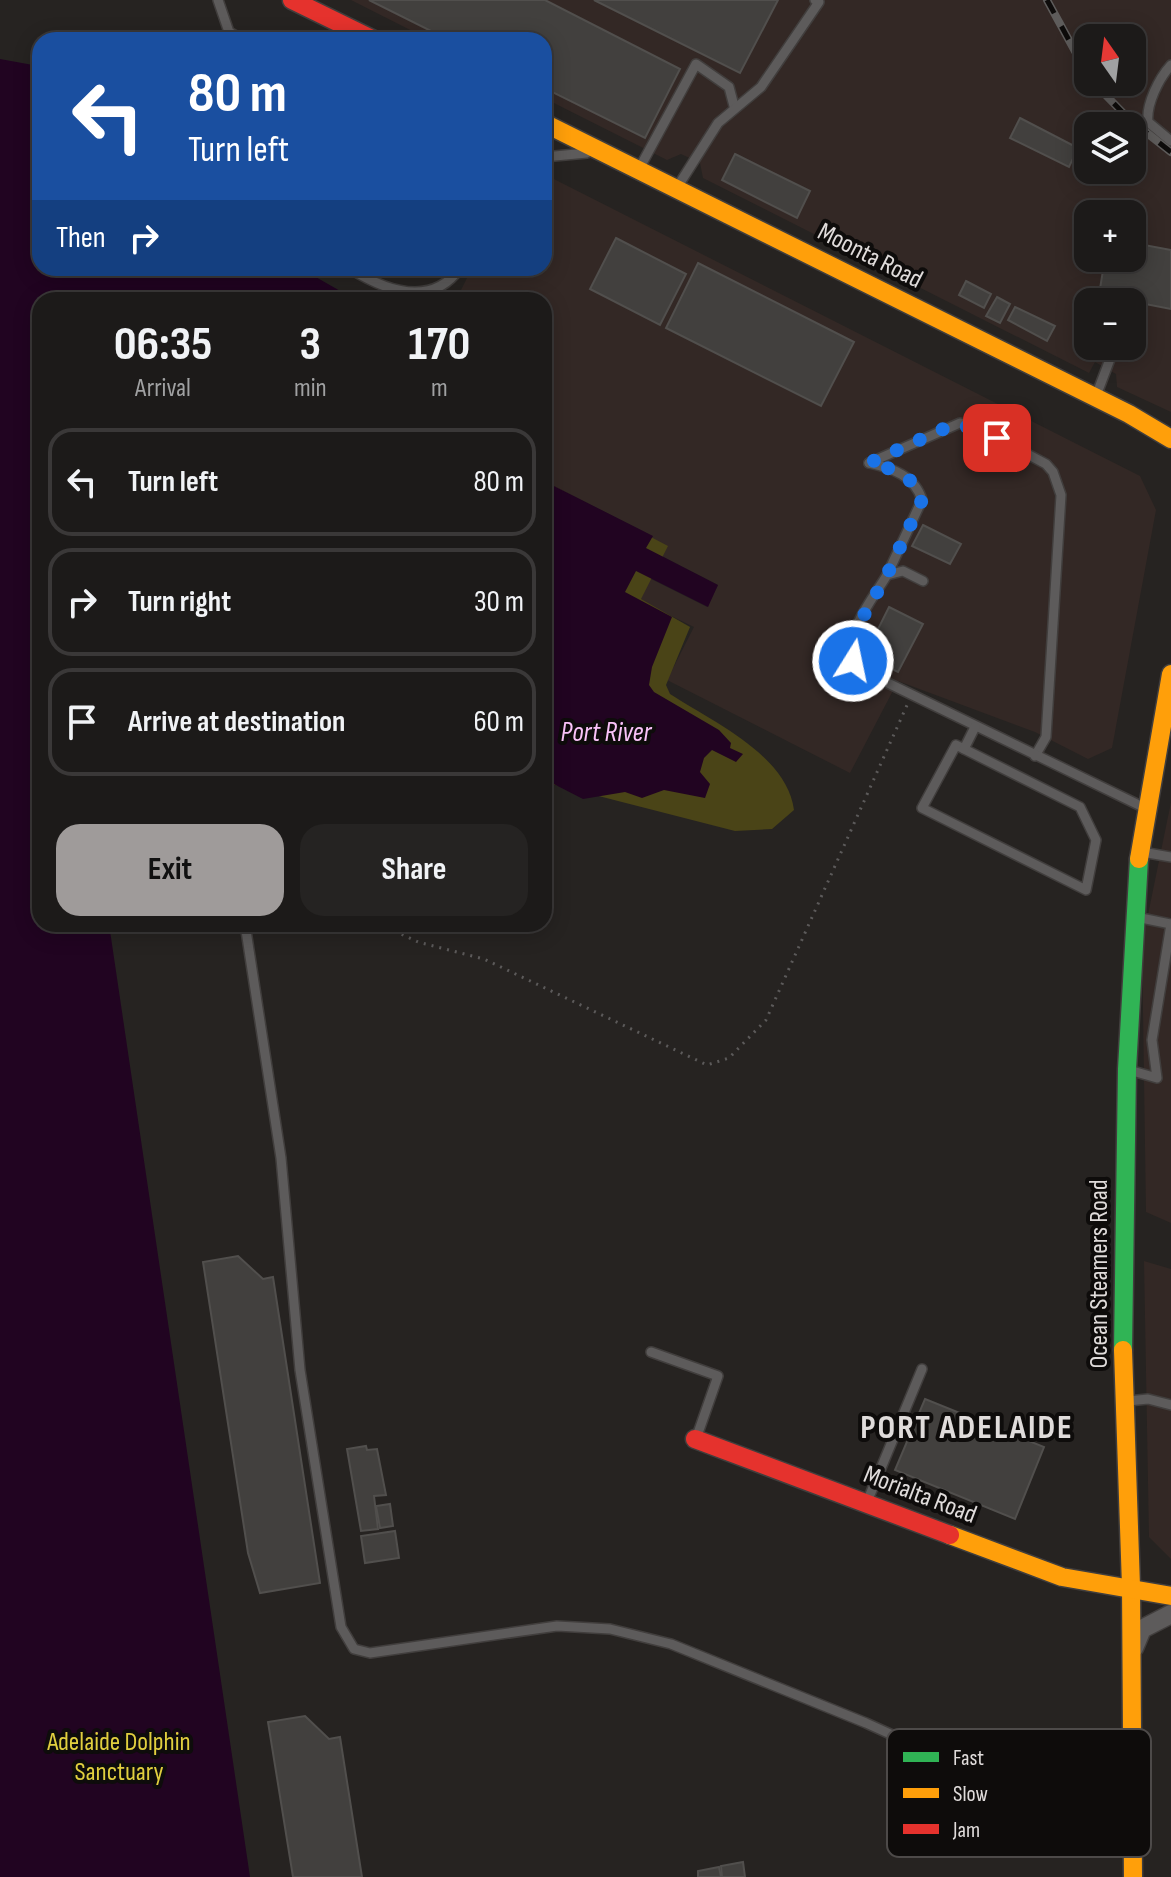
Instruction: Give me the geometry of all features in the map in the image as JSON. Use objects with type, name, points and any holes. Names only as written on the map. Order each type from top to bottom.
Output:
[{"type":"street","points":[[292,0],[358,32]]},
{"type":"street","name":"Moonta Road","points":[[552,127],[1171,439]]},
{"type":"street","name":"Ocean Steamers Road","points":[[1131,1729],[1131,1586],[1125,1402],[1127,1069],[1139,851],[1146,808],[1163,747],[1171,674]]},
{"type":"street","name":"Morialta Road","points":[[695,1439],[1062,1577],[1131,1586],[1171,1596]]},
{"type":"street","points":[[1130,1658],[1142,1629],[1171,1614]]},
{"type":"street","name":"Ocean Steamers Road","points":[[1132,1857],[1133,1877]]},
{"type":"lane","points":[[218,0],[229,32]]},
{"type":"lane","points":[[676,189],[703,143],[734,106],[761,87],[819,2],[815,0]]},
{"type":"lane","points":[[639,170],[696,64],[729,87],[734,106]]},
{"type":"lane","points":[[1171,65],[1157,87],[1147,115],[1148,122],[1171,141]]},
{"type":"lane","points":[[552,156],[603,152]]},
{"type":"lane","points":[[362,276],[372,282],[409,292]]},
{"type":"lane","points":[[423,292],[433,291],[451,276]]},
{"type":"lane","points":[[1095,398],[1110,360]]},
{"type":"lane","points":[[1035,756],[1046,737],[1061,495],[1053,472],[1016,447],[960,423],[869,463],[907,477],[919,489],[922,500],[887,575],[851,638],[849,651],[859,669],[975,727],[1035,756],[1146,808]]},
{"type":"lane","points":[[887,575],[903,571],[923,581]]},
{"type":"lane","points":[[964,749],[975,727]]},
{"type":"lane","points":[[956,745],[964,749],[1080,807],[1096,840],[1086,890],[922,808],[956,745]]},
{"type":"lane","points":[[1139,851],[1171,857]]},
{"type":"lane","points":[[1127,1069],[1157,1078],[1152,1040],[1171,924],[1133,917]]},
{"type":"lane","points":[[246,932],[281,1158],[300,1370],[341,1627],[354,1649],[370,1653],[557,1626],[610,1629],[671,1644],[887,1733]]},
{"type":"lane","points":[[651,1352],[718,1376],[695,1439]]},
{"type":"lane","points":[[867,1502],[922,1369]]},
{"type":"lane","points":[[1125,1402],[1148,1399],[1171,1405]]},
{"type":"path","points":[[397,932],[418,942],[484,959],[707,1065],[729,1058],[766,1020],[911,696]]},
{"type":"shaded area","points":[[351,0],[1171,0],[1171,412],[1117,387],[1116,374],[1095,362],[1089,373],[703,178],[700,163],[681,154],[667,160],[552,102],[552,32],[414,32]]},
{"type":"shaded area","points":[[552,178],[1140,476],[1156,510],[1112,748],[1088,759],[1035,732],[898,681],[850,773],[667,680],[694,627],[630,596],[635,571],[707,607],[718,585],[646,548],[652,536],[552,485],[552,292],[460,292],[468,276],[552,276]]},
{"type":"shaded area","name":"Port River","points":[[552,485],[668,546],[641,599],[690,627],[666,685],[670,694],[746,742],[763,757],[788,790],[794,810],[772,829],[735,831],[552,784]]},
{"type":"shaded area","points":[[1171,802],[1171,1223],[1146,1212],[1142,944]]},
{"type":"shaded area","points":[[1144,1261],[1171,1269],[1171,1559],[1149,1537]]},
{"type":"water","name":"Adelaide Dolphin Sanctuary","points":[[0,59],[32,65],[32,276],[314,276],[342,292],[32,292],[32,932],[110,932],[250,1877],[0,1877]]},
{"type":"water","name":"Port River","points":[[552,485],[653,536],[646,548],[718,585],[708,607],[636,571],[625,592],[672,617],[652,667],[649,685],[654,692],[719,730],[731,743],[730,748],[743,754],[736,762],[712,750],[704,758],[700,772],[710,784],[705,798],[664,790],[642,798],[625,792],[583,799],[552,783]]},
{"type":"building","points":[[369,0],[545,0],[680,69],[645,138],[552,92],[552,32],[433,32]]},
{"type":"building","points":[[594,0],[778,0],[740,73]]},
{"type":"building","points":[[1020,118],[1074,146],[1074,156],[1069,167],[1010,138]]},
{"type":"building","points":[[735,154],[810,191],[797,218],[722,180]]},
{"type":"building","points":[[616,238],[686,274],[660,325],[590,289]]},
{"type":"building","points":[[1146,245],[1171,250],[1171,309],[1146,304],[1146,288],[1100,288],[1103,272],[1146,272]]},
{"type":"building","points":[[698,263],[854,342],[821,406],[666,328]]},
{"type":"building","points":[[966,281],[991,294],[984,308],[959,295]]},
{"type":"building","points":[[997,297],[1010,304],[1000,323],[986,316]]},
{"type":"building","points":[[1015,307],[1055,326],[1047,341],[1008,320]]},
{"type":"building","points":[[923,525],[961,544],[950,564],[912,546]]},
{"type":"building","points":[[889,607],[923,624],[898,672],[877,662],[886,645],[872,641]]},
{"type":"building","points":[[238,1256],[263,1279],[273,1277],[320,1583],[260,1593],[248,1553],[203,1262]]},
{"type":"building","points":[[925,1399],[1044,1447],[1015,1519],[895,1470]]},
{"type":"building","points":[[366,1446],[367,1450],[377,1449],[386,1495],[374,1496],[378,1529],[361,1531],[347,1449]]},
{"type":"building","points":[[390,1504],[393,1526],[380,1528],[376,1506]]},
{"type":"building","points":[[395,1531],[399,1558],[365,1563],[361,1536]]},
{"type":"building","points":[[305,1716],[329,1739],[340,1737],[362,1877],[293,1877],[268,1722]]},
{"type":"building","points":[[743,1862],[745,1877],[722,1877],[721,1866]]},
{"type":"building","points":[[719,1867],[721,1877],[698,1877],[698,1871]]},
{"type":"railway","points":[[1047,0],[1074,49]]},
{"type":"railway","points":[[1107,96],[1128,118],[1171,152]]},
{"type":"traffic: fast","points":[[1123,1350],[1127,1069],[1139,859]]},
{"type":"traffic: slow","points":[[552,127],[1129,414],[1171,439]]},
{"type":"traffic: slow","points":[[1139,859],[1171,674]]},
{"type":"traffic: slow","points":[[1123,1350],[1131,1586],[1132,1729]]},
{"type":"traffic: slow","points":[[950,1535],[1062,1577],[1171,1596]]},
{"type":"traffic: slow","points":[[1133,1857],[1133,1877]]},
{"type":"traffic: jam","points":[[292,0],[358,32]]},
{"type":"traffic: jam","points":[[695,1439],[950,1535]]},
{"type":"district","name":"PORT ADELAIDE","points":[[967,1427]]},
{"type":"route","points":[[853,661],[849,651],[851,638],[887,575],[922,500],[919,489],[907,477],[869,463],[960,423],[997,438]]}]
